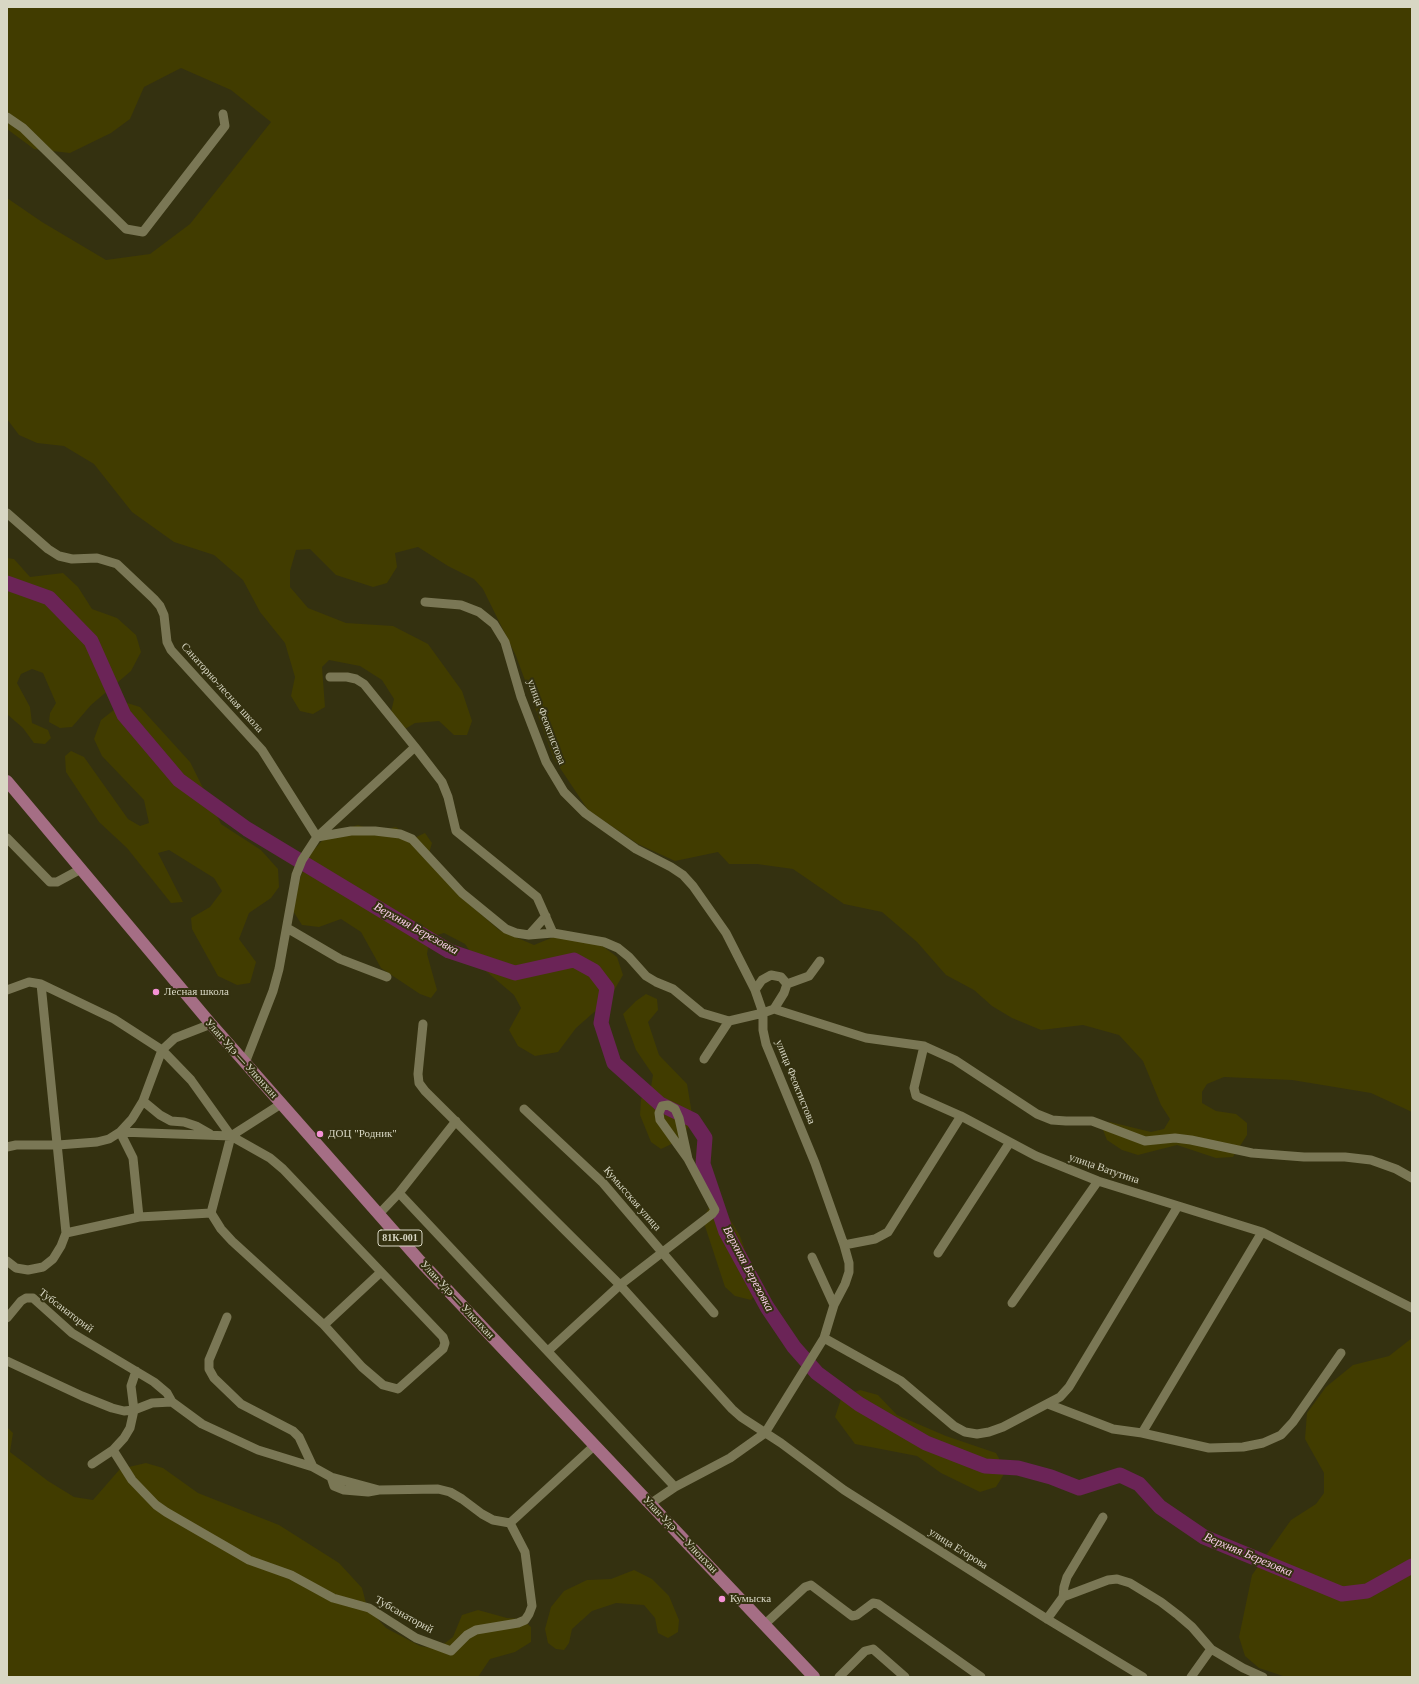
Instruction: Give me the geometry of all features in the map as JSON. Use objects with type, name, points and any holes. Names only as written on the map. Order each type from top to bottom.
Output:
[{"type":"main road","name":"Улан-Удэ — Улюнхан","points":[[7,781],[211,1024],[426,1267],[814,1677]]},
{"type":"street","points":[[7,117],[23,128],[126,229],[143,232],[225,126],[223,114]]},
{"type":"street","name":"Санаторно-лесная школа","points":[[7,513],[48,549],[59,556],[72,559],[97,558],[117,564],[154,599],[160,606],[164,615],[167,642],[171,650],[262,750],[317,837]]},
{"type":"street","name":"улица Феоктистова","points":[[425,602],[461,605],[479,612],[494,624],[505,642],[521,697],[546,762],[564,792],[585,813],[636,849],[671,867],[688,880],[726,933],[755,990],[763,1014],[763,1030],[766,1044],[815,1163],[844,1244],[849,1263],[849,1272],[845,1284],[834,1305],[824,1338],[765,1433],[730,1458],[675,1487],[650,1504]]},
{"type":"street","points":[[330,677],[347,677],[356,679],[364,684],[442,782],[448,797],[456,830],[533,892],[541,902],[553,933]]},
{"type":"street","points":[[245,1063],[273,991],[279,969],[296,875],[302,860],[317,837],[415,747]]},
{"type":"street","points":[[317,837],[351,831],[375,831],[400,834],[412,839],[468,899],[506,929],[516,933],[529,935],[553,933],[604,942],[618,948],[629,957],[646,976],[673,989],[702,1013],[715,1018],[729,1021],[763,1014],[774,1009],[784,994],[787,984]]},
{"type":"street","points":[[7,838],[50,882],[57,882],[82,869]]},
{"type":"street","points":[[529,935],[546,916]]},
{"type":"street","points":[[287,928],[340,958],[387,977]]},
{"type":"street","points":[[787,984],[809,976],[820,961]]},
{"type":"street","points":[[755,990],[762,980],[771,975],[781,977],[787,984]]},
{"type":"street","points":[[7,990],[29,982],[41,984],[114,1019],[162,1050],[191,1080],[231,1136],[270,1158],[283,1170],[443,1337],[445,1343],[443,1349],[398,1389],[383,1385],[362,1367],[324,1324],[232,1241],[221,1229],[211,1213],[231,1136]]},
{"type":"street","points":[[7,1261],[16,1268],[28,1270],[43,1267],[53,1259],[61,1246],[66,1233],[41,984]]},
{"type":"street","points":[[774,1009],[866,1038],[924,1046],[955,1060],[1037,1114],[1052,1120],[1092,1121],[1145,1141],[1175,1138],[1252,1153],[1304,1157],[1345,1157],[1371,1160],[1396,1169],[1412,1178]]},
{"type":"street","points":[[704,1060],[729,1021]]},
{"type":"street","points":[[7,1147],[16,1145],[58,1145],[97,1142],[109,1139],[120,1132],[132,1119],[143,1100],[162,1050],[175,1038],[211,1024]]},
{"type":"street","name":"улица Егорова","points":[[423,1024],[418,1074],[419,1083],[620,1285],[732,1409],[741,1417],[781,1443],[844,1490],[1047,1619],[1143,1677]]},
{"type":"street","name":"улица Ватутина","points":[[924,1046],[914,1088],[916,1096],[961,1116],[1036,1156],[1098,1181],[1262,1232],[1412,1308]]},
{"type":"street","points":[[143,1100],[160,1115],[171,1121],[184,1122],[196,1126],[211,1135]]},
{"type":"street","points":[[120,1132],[231,1136],[281,1104]]},
{"type":"street","points":[[548,1351],[620,1285],[712,1214],[715,1210],[688,1159],[660,1120],[659,1113],[662,1106],[668,1105],[674,1109],[679,1118],[688,1159]]},
{"type":"street","name":"Кумысская улица","points":[[524,1109],[603,1183],[714,1313]]},
{"type":"street","points":[[844,1244],[875,1239],[888,1232],[961,1116]]},
{"type":"street","points":[[379,1214],[399,1193],[456,1121]]},
{"type":"street","points":[[120,1132],[133,1158],[139,1217]]},
{"type":"street","points":[[938,1253],[1010,1142]]},
{"type":"street","points":[[1012,1303],[1098,1181]]},
{"type":"street","points":[[399,1193],[675,1487]]},
{"type":"street","points":[[824,1338],[901,1381],[954,1426],[965,1432],[977,1434],[1003,1427],[1060,1397],[1068,1387],[1178,1206]]},
{"type":"street","points":[[66,1233],[139,1217],[211,1213]]},
{"type":"street","points":[[1142,1433],[1262,1232]]},
{"type":"street","points":[[812,1257],[834,1305]]},
{"type":"street","points":[[324,1324],[381,1272]]},
{"type":"street","name":"Тубсанаторий","points":[[7,1318],[21,1301],[26,1298],[33,1298],[72,1334],[136,1371],[161,1388],[172,1402],[202,1424],[248,1446],[313,1467],[331,1477],[379,1490],[438,1489],[456,1496],[493,1520],[510,1523],[525,1552],[532,1606],[529,1614],[525,1620],[518,1623],[476,1630],[467,1635],[451,1651],[416,1638],[368,1608],[333,1598],[291,1575],[254,1562],[156,1506],[132,1480],[113,1450]]},
{"type":"street","points":[[227,1317],[209,1360],[209,1369],[214,1378],[241,1404],[293,1431],[299,1437],[313,1467]]},
{"type":"street","points":[[1048,1404],[1113,1429],[1142,1433],[1209,1448],[1243,1447],[1263,1443],[1281,1435],[1293,1422],[1341,1353]]},
{"type":"street","points":[[7,1361],[97,1403],[124,1411],[134,1410],[152,1403],[172,1402]]},
{"type":"street","points":[[92,1464],[113,1450],[124,1438],[130,1428],[134,1410],[131,1386],[136,1371]]},
{"type":"street","points":[[510,1523],[595,1445]]},
{"type":"street","points":[[1047,1619],[1063,1597],[1067,1577],[1103,1517]]},
{"type":"street","points":[[1063,1597],[1108,1580],[1117,1579],[1130,1583],[1161,1602],[1178,1615],[1192,1627],[1211,1649],[1243,1668],[1263,1677]]},
{"type":"street","points":[[765,1624],[805,1587],[811,1585],[852,1616],[857,1615],[873,1603],[878,1604],[981,1677]]},
{"type":"street","points":[[838,1677],[864,1651],[873,1649],[905,1677]]},
{"type":"street","points":[[1191,1677],[1211,1649]]},
{"type":"shaded area","points":[[7,7],[1412,7],[1412,1112],[1371,1093],[1292,1080],[1224,1077],[1207,1084],[1202,1092],[1202,1103],[1216,1111],[1236,1114],[1247,1123],[1247,1135],[1233,1157],[1216,1158],[1177,1145],[1138,1155],[1122,1150],[1107,1140],[1103,1130],[1110,1122],[1151,1132],[1164,1129],[1170,1119],[1161,1105],[1143,1061],[1119,1035],[1083,1025],[1041,1030],[1012,1018],[992,1006],[974,990],[946,975],[917,942],[882,912],[844,904],[793,869],[757,864],[729,864],[718,852],[675,861],[638,844],[588,810],[554,759],[516,656],[483,589],[474,579],[448,566],[418,547],[395,553],[397,567],[387,583],[373,587],[336,575],[310,549],[296,550],[290,571],[290,587],[308,608],[346,623],[393,626],[428,644],[462,691],[472,721],[467,735],[454,735],[439,721],[415,723],[400,732],[392,726],[390,717],[394,699],[382,680],[360,666],[329,660],[322,667],[325,707],[313,714],[300,711],[291,696],[295,677],[285,643],[260,612],[243,580],[214,555],[174,542],[132,512],[94,464],[64,446],[37,443],[19,435],[7,419],[7,198],[42,222],[106,260],[150,254],[190,224],[271,122],[231,90],[181,68],[144,87],[130,119],[111,133],[70,153],[34,149],[7,129]]},
{"type":"shaded area","points":[[7,558],[14,559],[30,577],[63,573],[78,587],[92,609],[117,618],[136,635],[141,652],[131,671],[91,705],[72,727],[60,728],[49,722],[50,713],[56,703],[43,673],[32,669],[21,674],[17,683],[30,707],[32,723],[48,730],[51,738],[45,744],[34,743],[23,728],[8,715]]},
{"type":"shaded area","points":[[124,702],[140,707],[190,762],[221,824],[261,850],[278,869],[279,887],[271,898],[249,913],[239,939],[256,962],[250,983],[237,985],[218,976],[192,929],[191,918],[210,907],[222,891],[214,878],[169,850],[158,853],[183,902],[171,903],[127,848],[99,822],[66,772],[65,756],[71,751],[84,757],[128,819],[140,826],[149,823],[144,800],[102,756],[94,739],[101,720]]},
{"type":"shaded area","points":[[358,825],[375,831],[396,827],[412,839],[425,833],[432,843],[427,860],[459,895],[499,930],[534,945],[561,934],[592,938],[617,957],[623,975],[609,999],[576,1028],[558,1052],[535,1056],[518,1046],[509,1030],[521,1008],[514,995],[480,966],[465,944],[444,933],[430,937],[427,954],[437,990],[431,998],[420,994],[381,968],[361,932],[341,919],[319,927],[302,925],[293,911],[300,878],[311,853],[328,834]]},
{"type":"shaded area","points":[[646,994],[657,999],[658,1010],[648,1022],[659,1055],[687,1084],[693,1120],[680,1140],[661,1149],[651,1142],[640,1115],[641,1099],[651,1087],[653,1075],[636,1050],[623,1014],[636,1001]]},
{"type":"shaded area","points":[[709,1207],[723,1208],[740,1236],[759,1290],[751,1300],[735,1296],[725,1287],[703,1220]]},
{"type":"shaded area","points":[[1412,1338],[1412,1677],[1286,1677],[1259,1668],[1245,1656],[1239,1637],[1252,1575],[1291,1520],[1316,1504],[1324,1493],[1324,1473],[1305,1439],[1307,1413],[1326,1387],[1353,1365],[1389,1356]]},
{"type":"shaded area","points":[[860,1390],[878,1395],[897,1415],[946,1436],[996,1453],[1006,1471],[996,1487],[980,1492],[941,1473],[917,1456],[855,1444],[835,1417],[842,1396]]},
{"type":"shaded area","points":[[7,1427],[13,1433],[10,1452],[48,1481],[74,1497],[93,1500],[120,1469],[146,1463],[163,1468],[198,1493],[279,1525],[339,1563],[362,1588],[367,1607],[386,1628],[420,1646],[437,1649],[453,1637],[462,1615],[478,1610],[507,1618],[522,1619],[531,1627],[531,1642],[515,1652],[490,1659],[478,1677],[7,1677]]},
{"type":"shaded area","points":[[634,1570],[652,1579],[669,1596],[679,1620],[678,1632],[668,1638],[658,1633],[655,1618],[644,1605],[616,1603],[592,1611],[572,1629],[569,1643],[564,1650],[556,1649],[548,1643],[545,1629],[551,1607],[564,1591],[587,1580],[611,1579]]},
{"type":"waterway","name":"Верхняя Березовка","points":[[7,583],[49,598],[91,641],[124,715],[179,780],[247,829],[449,951],[515,973],[574,960],[594,971],[607,988],[601,1023],[614,1063],[660,1104],[693,1120],[705,1138],[703,1164],[726,1232],[767,1307],[794,1347],[817,1373],[859,1404],[926,1443],[985,1466],[1018,1468],[1051,1477],[1079,1488],[1120,1475],[1139,1484],[1160,1507],[1204,1537],[1342,1594],[1367,1591],[1412,1566]]},
{"type":"place","name":"Лесная школа","points":[[156,992]]},
{"type":"place","name":"ДОЦ \"Родник\"","points":[[320,1134]]},
{"type":"place","name":"Кумыска","points":[[722,1599]]}]
